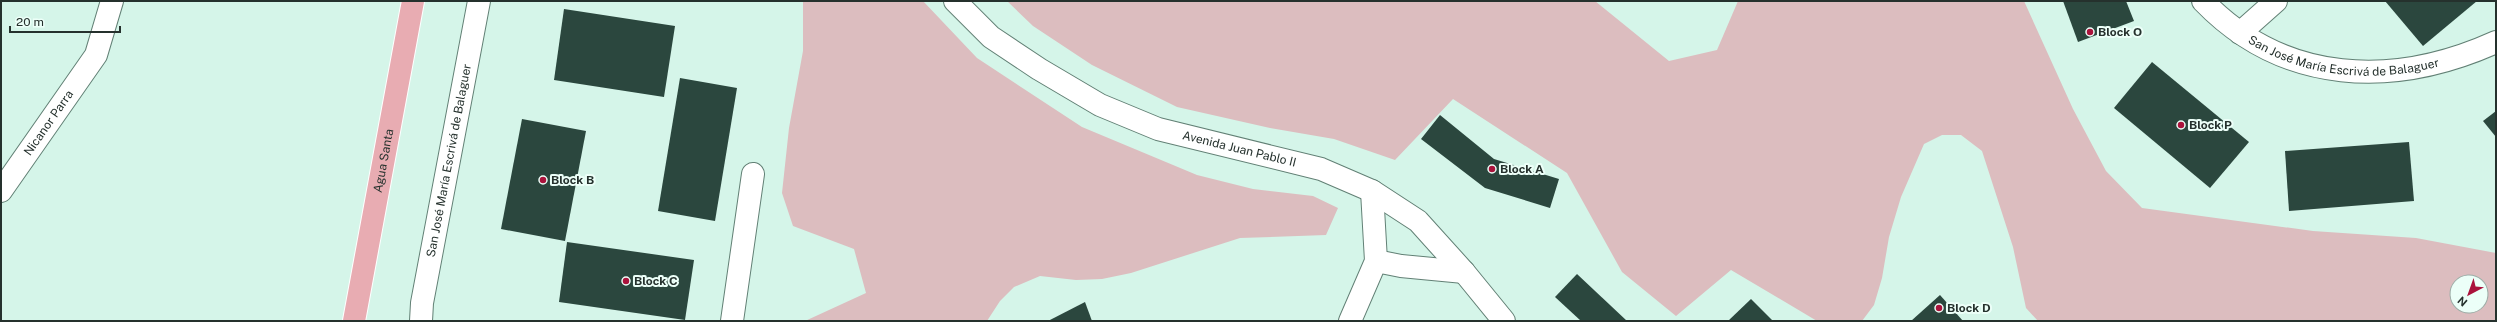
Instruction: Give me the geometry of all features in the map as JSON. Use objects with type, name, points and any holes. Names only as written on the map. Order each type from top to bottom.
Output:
[{"type":"main road","name":"Agua Santa","points":[[354,321],[413,1]]},
{"type":"street","name":"Nicanor Parra","points":[[1,192],[96,56],[112,1]]},
{"type":"street","name":"San José María Escrivá de Balaguer","points":[[421,321],[422,303],[479,1]]},
{"type":"street","name":"Avenida Juan Pablo II","points":[[955,1],[991,37],[1040,69],[1100,105],[1158,129],[1321,169],[1372,191],[1418,221],[1464,272],[1504,321]]},
{"type":"street","name":"San José María Escrivá de Balaguer","points":[[2203,1],[2217,16],[2240,33],[2267,49],[2296,61],[2326,69],[2358,73],[2390,72],[2420,68],[2496,42]]},
{"type":"street","points":[[2240,33],[2276,1]]},
{"type":"street","points":[[732,321],[753,174]]},
{"type":"street","points":[[1350,321],[1376,262],[1372,191]]},
{"type":"street","points":[[1376,262],[1464,272]]},
{"type":"shaded area","points":[[803,1],[923,1],[977,58],[1082,127],[1197,175],[1253,189],[1313,196],[1338,208],[1326,235],[1240,238],[1131,273],[1102,279],[1076,280],[1040,276],[1014,287],[1000,301],[987,321],[805,321],[866,293],[854,249],[793,226],[782,193],[789,128],[803,51]]},
{"type":"shaded area","points":[[1007,1],[1595,1],[1669,61],[1717,50],[1738,1],[2024,1],[2073,109],[2106,171],[2142,208],[2313,231],[2416,238],[2496,253],[2496,321],[2038,321],[2026,308],[2013,247],[1982,151],[1961,135],[1942,135],[1924,144],[1901,197],[1889,237],[1882,278],[1874,305],[1862,321],[1817,321],[1731,270],[1676,316],[1622,272],[1567,173],[1453,99],[1395,160],[1334,139],[1270,128],[1177,107],[1092,65],[1033,26]]},
{"type":"building","name":"Block O","points":[[2063,1],[2126,1],[2134,21],[2078,42]]},
{"type":"building","points":[[2385,1],[2477,1],[2423,46]]},
{"type":"building","points":[[564,9],[675,26],[664,97],[554,80]]},
{"type":"building","name":"Block P","points":[[2152,62],[2249,142],[2210,188],[2114,108]]},
{"type":"building","points":[[680,78],[737,88],[715,221],[658,211]]},
{"type":"building","points":[[2496,111],[2496,137],[2483,121]]},
{"type":"building","name":"Block A","points":[[1440,115],[1494,159],[1559,179],[1550,208],[1485,188],[1421,139]]},
{"type":"building","name":"Block B","points":[[522,119],[586,131],[565,241],[501,229]]},
{"type":"building","points":[[2409,142],[2414,201],[2289,211],[2285,151]]},
{"type":"building","name":"Block C","points":[[567,242],[694,260],[685,320],[559,302]]},
{"type":"building","points":[[1577,274],[1627,321],[1581,321],[1555,297]]},
{"type":"building","name":"Block D","points":[[1940,295],[1963,321],[1911,321]]},
{"type":"building","points":[[1751,299],[1773,321],[1728,321]]},
{"type":"building","points":[[1085,302],[1092,321],[1048,321]]},
{"type":"place","name":"Block O","points":[[2090,32]]},
{"type":"place","name":"Block P","points":[[2181,125]]},
{"type":"place","name":"Block A","points":[[1492,169]]},
{"type":"place","name":"Block B","points":[[543,180]]},
{"type":"place","name":"Block C","points":[[626,281]]},
{"type":"place","name":"Block D","points":[[1939,308]]}]
